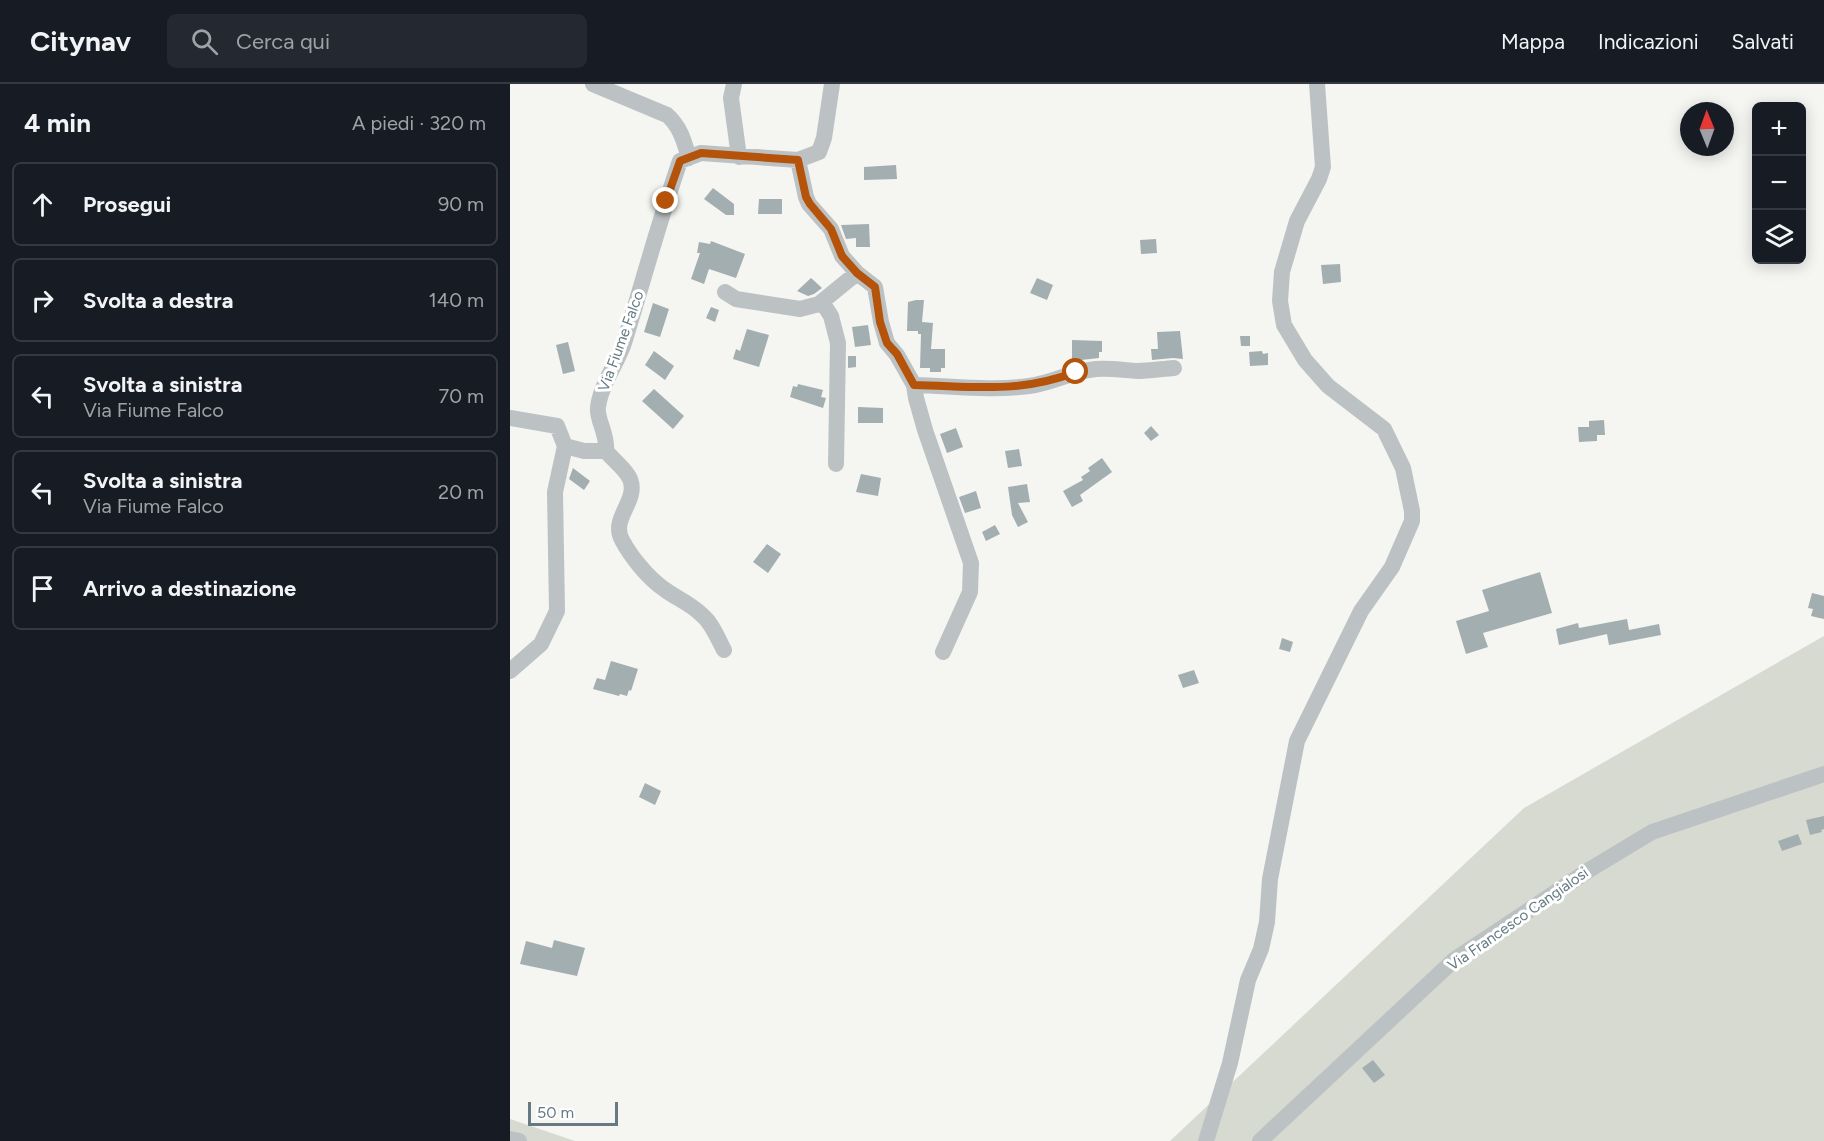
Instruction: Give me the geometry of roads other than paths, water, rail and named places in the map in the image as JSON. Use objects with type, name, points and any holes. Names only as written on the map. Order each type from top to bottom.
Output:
[{"type":"street","points":[[593,84],[667,115],[674,121],[683,138],[689,158],[701,153],[798,160],[819,152],[824,138],[832,84]]},
{"type":"street","points":[[734,84],[730,98],[739,157]]},
{"type":"street","points":[[1206,1141],[1230,1063],[1248,980],[1261,949],[1267,922],[1270,879],[1297,741],[1361,611],[1392,567],[1412,521],[1403,468],[1384,429],[1328,386],[1305,360],[1284,325],[1280,301],[1282,272],[1297,221],[1323,167],[1317,84]]},
{"type":"street","name":"Via Fiume Falco","points":[[606,451],[608,440],[597,409],[604,385],[618,360],[680,161],[689,158]]},
{"type":"street","points":[[798,160],[806,197],[810,204],[831,229],[842,256],[857,273],[875,287],[880,322],[887,343],[897,354],[914,385],[925,430],[971,563],[970,592],[943,652]]},
{"type":"street","points":[[725,292],[736,299],[800,309],[822,302],[857,273]]},
{"type":"street","points":[[822,302],[836,328],[836,464]]},
{"type":"street","points":[[914,385],[1010,388],[1032,386],[1076,372],[1097,369],[1139,371],[1174,368]]},
{"type":"street","points":[[510,418],[557,426],[565,446],[555,492],[557,611],[541,644],[510,671]]},
{"type":"street","points":[[565,446],[584,451],[606,451],[630,478],[628,501],[619,524],[618,532],[622,541],[663,589],[704,616],[724,650]]},
{"type":"street","name":"Via Francesco Cangialosi","points":[[1260,1141],[1454,960],[1589,870],[1652,832],[1824,774]]},
{"type":"street","points":[[510,1139],[519,1141]]}]
